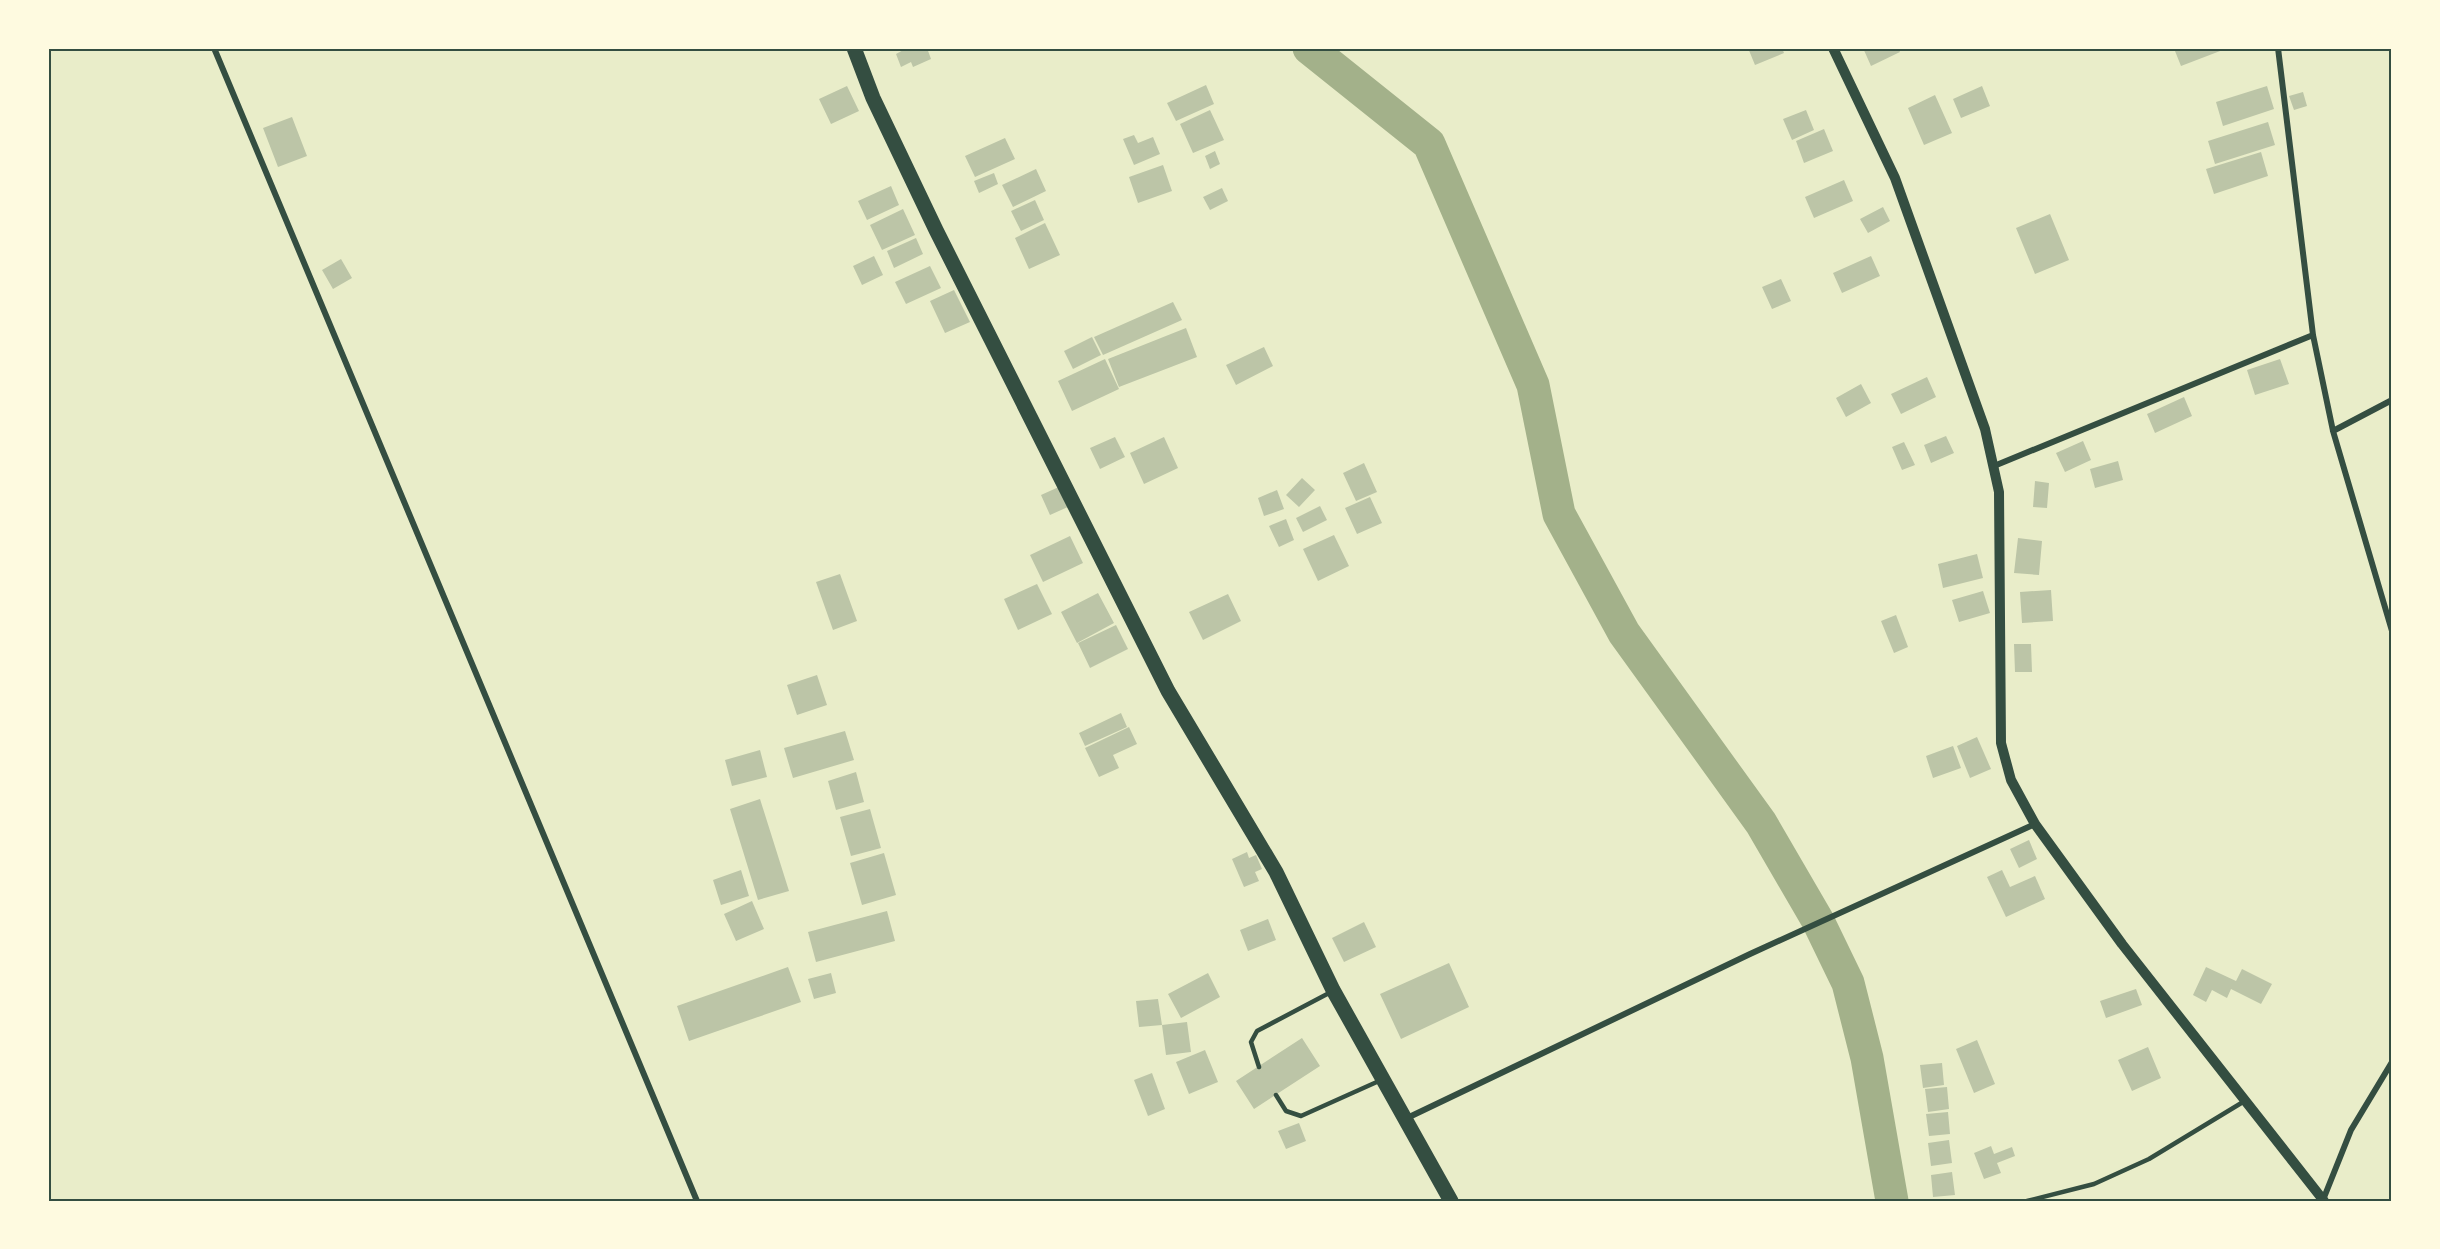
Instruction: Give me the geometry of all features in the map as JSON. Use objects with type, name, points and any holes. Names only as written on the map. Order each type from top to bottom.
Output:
[{"type":"highway","points":[[854,48],[873,98],[936,230],[1152,659],[1276,872],[1333,990],[1451,1201]]},
{"type":"street","points":[[214,48],[697,1201]]},
{"type":"street","points":[[1833,48],[1895,178],[1985,429],[1994,466],[1999,492],[2001,743],[2011,780],[2035,824],[2122,945],[2324,1201]]},
{"type":"street","points":[[2278,48],[2313,334],[2333,431],[2392,632]]},
{"type":"street","points":[[1994,466],[2313,334]]},
{"type":"street","points":[[2333,431],[2392,400]]},
{"type":"street","points":[[1405,1119],[1750,954],[2035,824]]},
{"type":"street","points":[[2324,1201],[2351,1130],[2392,1062]]},
{"type":"lane","points":[[1259,1067],[1251,1042],[1257,1031],[1333,990]]},
{"type":"lane","points":[[1276,1095],[1286,1111],[1300,1116],[1382,1080]]},
{"type":"lane","points":[[2027,1201],[2094,1184],[2149,1160],[2246,1100]]},
{"type":"building","points":[[907,48],[927,48],[931,59],[913,67],[911,62],[901,67],[896,54]]},
{"type":"building","points":[[1748,48],[1782,48],[1784,53],[1755,65]]},
{"type":"building","points":[[1863,48],[1898,48],[1900,52],[1871,66]]},
{"type":"building","points":[[2181,48],[2228,48],[2181,66],[2175,51]]},
{"type":"building","points":[[1206,85],[1214,104],[1176,121],[1167,103]]},
{"type":"building","points":[[847,86],[859,111],[831,124],[819,99]]},
{"type":"building","points":[[1982,86],[1990,106],[1961,118],[1953,99]]},
{"type":"building","points":[[2267,86],[2274,109],[2223,126],[2216,102]]},
{"type":"building","points":[[2303,92],[2307,106],[2294,110],[2289,96]]},
{"type":"building","points":[[1935,95],[1952,133],[1924,145],[1908,108]]},
{"type":"building","points":[[1210,110],[1224,140],[1193,153],[1180,124]]},
{"type":"building","points":[[1806,110],[1814,130],[1792,140],[1783,119]]},
{"type":"building","points":[[292,117],[307,156],[278,167],[263,128]]},
{"type":"building","points":[[2268,122],[2275,145],[2215,164],[2208,141]]},
{"type":"building","points":[[1824,129],[1833,151],[1804,163],[1796,141]]},
{"type":"building","points":[[1134,135],[1138,143],[1153,137],[1160,154],[1134,165],[1123,139]]},
{"type":"building","points":[[1005,138],[1015,159],[975,177],[965,156]]},
{"type":"building","points":[[1215,151],[1220,164],[1210,169],[1205,156]]},
{"type":"building","points":[[2261,152],[2268,176],[2214,194],[2206,169]]},
{"type":"building","points":[[1163,165],[1172,191],[1138,203],[1129,177]]},
{"type":"building","points":[[1036,169],[1046,191],[1013,207],[1002,185]]},
{"type":"building","points":[[994,173],[998,184],[979,193],[974,181]]},
{"type":"building","points":[[1844,180],[1853,201],[1814,218],[1805,197]]},
{"type":"building","points":[[891,186],[899,205],[867,220],[858,201]]},
{"type":"building","points":[[1222,188],[1228,201],[1210,210],[1203,197]]},
{"type":"building","points":[[1035,200],[1044,220],[1021,231],[1011,211]]},
{"type":"building","points":[[1883,207],[1890,221],[1868,233],[1860,219]]},
{"type":"building","points":[[903,209],[915,235],[882,250],[870,225]]},
{"type":"building","points":[[2050,214],[2069,260],[2035,274],[2016,228]]},
{"type":"building","points":[[1045,223],[1060,255],[1029,269],[1015,238]]},
{"type":"building","points":[[916,238],[923,254],[894,268],[887,251]]},
{"type":"building","points":[[874,256],[883,275],[862,285],[853,266]]},
{"type":"building","points":[[1871,256],[1880,276],[1842,293],[1833,273]]},
{"type":"building","points":[[341,259],[352,278],[333,289],[322,270]]},
{"type":"building","points":[[930,266],[941,288],[906,304],[895,282]]},
{"type":"building","points":[[1781,279],[1791,301],[1772,309],[1762,287]]},
{"type":"building","points":[[954,290],[970,322],[945,333],[930,301]]},
{"type":"building","points":[[1173,302],[1182,320],[1103,355],[1094,337]]},
{"type":"building","points":[[1186,328],[1197,357],[1119,387],[1108,359]]},
{"type":"building","points":[[1092,337],[1101,355],[1073,369],[1064,351]]},
{"type":"building","points":[[1264,347],[1273,366],[1236,385],[1226,365]]},
{"type":"building","points":[[1105,359],[1119,389],[1072,411],[1058,381]]},
{"type":"building","points":[[2280,359],[2289,384],[2255,395],[2247,370]]},
{"type":"building","points":[[1927,377],[1936,397],[1901,414],[1891,394]]},
{"type":"building","points":[[1861,384],[1871,403],[1846,417],[1836,398]]},
{"type":"building","points":[[2184,397],[2192,416],[2155,433],[2147,414]]},
{"type":"building","points":[[1946,436],[1954,453],[1931,463],[1924,445]]},
{"type":"building","points":[[1115,437],[1125,457],[1100,469],[1090,448]]},
{"type":"building","points":[[1164,437],[1178,468],[1144,484],[1130,453]]},
{"type":"building","points":[[2083,441],[2091,460],[2065,472],[2056,453]]},
{"type":"building","points":[[1904,442],[1915,465],[1902,470],[1892,447]]},
{"type":"building","points":[[2118,461],[2123,480],[2095,488],[2090,469]]},
{"type":"building","points":[[1364,463],[1377,492],[1356,501],[1343,473]]},
{"type":"building","points":[[1302,478],[1315,490],[1299,507],[1286,495]]},
{"type":"building","points":[[2035,481],[2049,483],[2047,508],[2033,507]]},
{"type":"building","points":[[1061,486],[1070,506],[1050,515],[1041,495]]},
{"type":"building","points":[[1277,490],[1284,509],[1264,516],[1258,498]]},
{"type":"building","points":[[1370,497],[1382,523],[1357,534],[1345,508]]},
{"type":"building","points":[[1320,506],[1327,520],[1303,532],[1296,518]]},
{"type":"building","points":[[1286,519],[1294,540],[1279,547],[1269,526]]},
{"type":"building","points":[[1334,535],[1349,566],[1318,581],[1303,549]]},
{"type":"building","points":[[1070,536],[1083,563],[1043,582],[1030,555]]},
{"type":"building","points":[[2018,538],[2042,541],[2039,575],[2014,573]]},
{"type":"building","points":[[1977,554],[1983,578],[1943,588],[1938,564]]},
{"type":"building","points":[[840,574],[857,621],[833,630],[816,582]]},
{"type":"building","points":[[1037,584],[1052,614],[1018,630],[1004,599]]},
{"type":"building","points":[[2051,590],[2053,621],[2022,623],[2020,592]]},
{"type":"building","points":[[1983,591],[1990,613],[1959,622],[1952,600]]},
{"type":"building","points":[[1098,593],[1114,623],[1077,643],[1061,612]]},
{"type":"building","points":[[1228,594],[1241,621],[1203,640],[1189,612]]},
{"type":"building","points":[[1896,615],[1908,647],[1894,653],[1881,621]]},
{"type":"building","points":[[1116,625],[1128,649],[1090,668],[1078,643]]},
{"type":"building","points":[[2014,644],[2031,644],[2032,672],[2015,672]]},
{"type":"building","points":[[817,675],[827,705],[797,715],[787,685]]},
{"type":"building","points":[[1121,713],[1127,727],[1085,746],[1079,733]]},
{"type":"building","points":[[1129,727],[1137,744],[1113,755],[1119,768],[1099,777],[1085,748]]},
{"type":"building","points":[[845,731],[854,760],[793,778],[784,748]]},
{"type":"building","points":[[1977,737],[1991,769],[1970,778],[1957,746]]},
{"type":"building","points":[[1953,746],[1961,768],[1933,778],[1926,756]]},
{"type":"building","points":[[760,750],[767,777],[732,786],[725,760]]},
{"type":"building","points":[[856,772],[864,802],[836,810],[828,781]]},
{"type":"building","points":[[760,799],[789,891],[758,900],[730,809]]},
{"type":"building","points":[[870,809],[881,848],[851,856],[840,817]]},
{"type":"building","points":[[2029,840],[2037,859],[2019,868],[2010,849]]},
{"type":"building","points":[[1247,852],[1249,858],[1256,855],[1262,869],[1255,872],[1259,881],[1244,887],[1232,859]]},
{"type":"building","points":[[884,853],[896,895],[862,905],[850,863]]},
{"type":"building","points":[[741,870],[749,896],[721,905],[713,880]]},
{"type":"building","points":[[2002,870],[2010,887],[2035,876],[2045,899],[2006,917],[1987,877]]},
{"type":"building","points":[[752,901],[764,929],[736,941],[724,914]]},
{"type":"building","points":[[887,911],[895,941],[816,962],[808,932]]},
{"type":"building","points":[[1268,919],[1276,940],[1248,951],[1240,930]]},
{"type":"building","points":[[1364,922],[1376,947],[1344,962],[1332,938]]},
{"type":"building","points":[[1449,963],[1469,1007],[1401,1039],[1380,994]]},
{"type":"building","points":[[788,967],[801,1002],[689,1041],[677,1006]]},
{"type":"building","points":[[2206,967],[2236,981],[2242,969],[2272,984],[2261,1004],[2231,989],[2227,998],[2212,990],[2206,1002],[2193,995]]},
{"type":"building","points":[[831,973],[836,993],[814,999],[808,979]]},
{"type":"building","points":[[1208,973],[1220,997],[1181,1018],[1168,994]]},
{"type":"building","points":[[2136,989],[2142,1005],[2106,1018],[2100,1001]]},
{"type":"building","points":[[1158,999],[1162,1025],[1139,1027],[1136,1001]]},
{"type":"building","points":[[1187,1022],[1191,1052],[1166,1055],[1162,1025]]},
{"type":"building","points":[[1302,1038],[1320,1066],[1254,1109],[1236,1081]]},
{"type":"building","points":[[1977,1040],[1995,1084],[1974,1093],[1956,1049]]},
{"type":"building","points":[[2148,1047],[2161,1078],[2132,1091],[2118,1060]]},
{"type":"building","points":[[1205,1050],[1218,1082],[1189,1094],[1176,1062]]},
{"type":"building","points":[[1942,1063],[1944,1085],[1923,1088],[1920,1065]]},
{"type":"building","points":[[1152,1073],[1165,1109],[1148,1116],[1134,1080]]},
{"type":"building","points":[[1947,1087],[1949,1109],[1928,1112],[1925,1089]]},
{"type":"building","points":[[1948,1112],[1950,1134],[1929,1136],[1926,1114]]},
{"type":"building","points":[[1299,1123],[1306,1141],[1286,1149],[1278,1131]]},
{"type":"building","points":[[1949,1140],[1952,1163],[1931,1166],[1928,1143]]},
{"type":"building","points":[[1991,1146],[1994,1154],[2012,1147],[2015,1156],[1997,1163],[2001,1173],[1984,1179],[1974,1153]]},
{"type":"building","points":[[1952,1172],[1955,1195],[1933,1197],[1931,1175]]},
{"type":"waterway","points":[[1309,48],[1429,144],[1533,385],[1559,514],[1624,633],[1761,823],[1818,921],[1848,983],[1867,1058],[1892,1201]]}]
